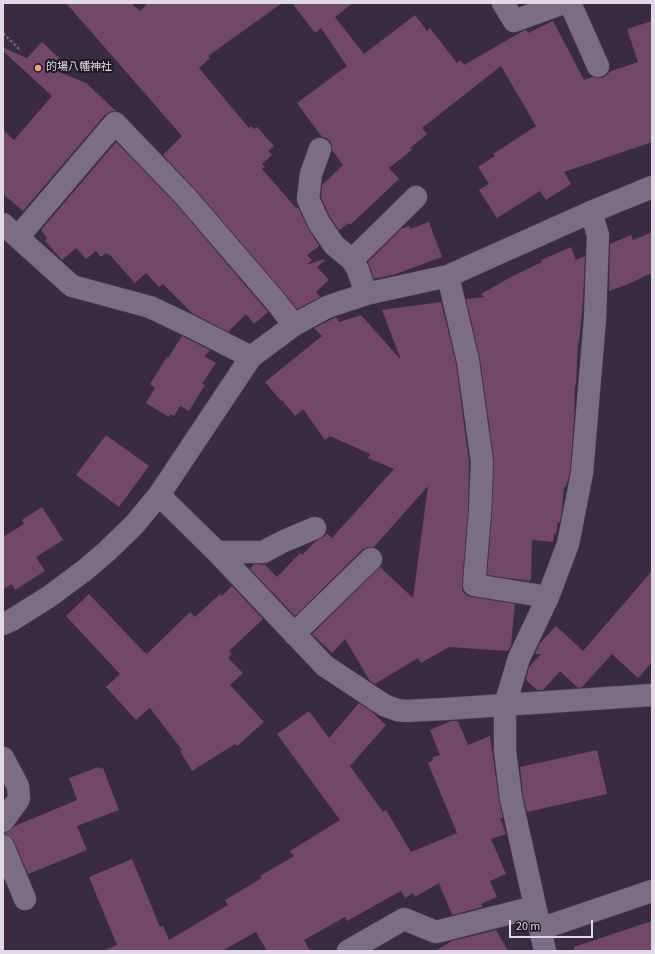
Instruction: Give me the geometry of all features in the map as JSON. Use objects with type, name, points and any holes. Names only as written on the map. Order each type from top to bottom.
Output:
[{"type":"street","points":[[503,3],[514,21],[564,3]]},
{"type":"street","points":[[570,3],[598,66]]},
{"type":"street","points":[[251,357],[150,307],[72,286],[11,231],[115,123],[185,196],[277,303],[294,325]]},
{"type":"street","points":[[320,149],[311,174],[308,198],[319,223],[334,245],[352,260],[358,270],[366,294]]},
{"type":"street","points":[[3,624],[50,596],[85,570],[134,525],[159,495],[251,357],[294,325],[327,307],[366,294],[448,276],[652,186]]},
{"type":"street","points":[[352,260],[416,197]]},
{"type":"street","points":[[545,951],[511,798],[505,751],[505,705],[519,658],[548,597],[568,544],[582,473],[595,319],[598,235],[591,212]]},
{"type":"street","points":[[448,276],[468,361],[482,462],[480,512],[474,585],[548,597]]},
{"type":"street","points":[[159,495],[217,552],[325,666],[384,705],[397,710],[405,711],[652,695]]},
{"type":"street","points":[[217,552],[262,552],[315,528]]},
{"type":"street","points":[[294,634],[371,559]]},
{"type":"street","points":[[3,758],[18,786],[19,799],[3,821]]},
{"type":"street","points":[[3,846],[25,899]]},
{"type":"street","points":[[540,929],[652,891]]},
{"type":"street","points":[[348,951],[404,918],[436,932],[536,907]]},
{"type":"path","points":[[3,33],[21,51]]},
{"type":"building","points":[[66,3],[131,3],[140,11],[148,3],[282,3],[208,56],[210,58],[199,68],[249,128],[251,126],[254,129],[257,127],[274,146],[268,151],[272,155],[262,164],[265,167],[262,169],[297,209],[298,207],[319,246],[307,255],[312,260],[306,265],[324,259],[325,260],[317,267],[329,280],[316,292],[320,297],[297,309],[194,188],[159,151],[163,155],[182,136]]},
{"type":"building","points":[[292,3],[353,3],[335,17],[364,54],[415,15],[427,31],[430,28],[457,63],[460,60],[464,65],[523,31],[526,30],[528,33],[553,21],[584,80],[593,77],[603,78],[609,72],[638,62],[627,29],[652,21],[652,142],[564,172],[571,184],[546,200],[540,191],[497,218],[479,190],[489,184],[478,167],[495,156],[493,154],[536,126],[501,66],[422,128],[427,134],[410,148],[412,150],[389,168],[399,179],[350,225],[349,223],[339,230],[330,217],[321,197],[322,185],[343,165],[332,150],[330,141],[325,137],[322,137],[297,103],[347,66],[321,28],[315,33]]},
{"type":"building","points":[[42,42],[61,60],[52,69],[86,83],[116,111],[111,111],[105,115],[23,211],[3,194],[3,130],[14,140],[52,96],[3,50],[4,48],[27,58]]},
{"type":"building","points":[[116,142],[176,204],[268,312],[254,324],[246,314],[228,332],[192,313],[163,284],[159,287],[146,273],[135,283],[109,254],[108,255],[106,253],[101,257],[96,251],[86,259],[76,248],[62,260],[45,241],[47,238],[41,230]]},
{"type":"building","points":[[429,222],[442,257],[393,275],[374,279],[368,262],[401,229],[409,226],[410,229]]},
{"type":"building","points":[[652,232],[652,273],[609,291],[610,244],[631,235],[633,240]]},
{"type":"building","points":[[571,247],[576,260],[585,256],[570,471],[566,487],[564,487],[560,522],[558,522],[553,542],[532,540],[531,579],[529,581],[487,575],[492,513],[494,460],[480,359],[466,299],[484,297],[481,294],[542,262],[541,260]]},
{"type":"building","points":[[441,302],[456,363],[469,463],[468,511],[462,590],[466,595],[472,597],[515,604],[511,645],[508,651],[449,647],[421,663],[418,658],[375,684],[370,681],[345,639],[332,653],[312,634],[380,567],[413,598],[428,486],[374,547],[368,547],[362,550],[295,616],[250,569],[254,564],[261,564],[262,566],[264,564],[277,577],[300,553],[302,555],[316,541],[325,536],[326,533],[332,538],[394,469],[368,458],[370,454],[330,436],[325,440],[303,409],[295,416],[265,382],[322,336],[314,328],[336,317],[339,322],[361,315],[401,360],[382,310]]},
{"type":"building","points":[[182,336],[210,350],[204,356],[216,363],[202,384],[205,385],[189,411],[180,406],[174,416],[171,414],[169,417],[146,403],[155,388],[150,384]]},
{"type":"building","points":[[106,435],[149,466],[119,507],[76,475]]},
{"type":"building","points":[[42,507],[63,540],[36,557],[45,571],[15,590],[12,584],[3,589],[3,537],[24,524],[22,520]]},
{"type":"building","points":[[652,571],[652,662],[638,678],[612,654],[582,687],[578,688],[560,671],[543,690],[537,690],[526,680],[529,667],[541,654],[535,654],[540,643],[556,626],[583,651]]},
{"type":"building","points":[[232,586],[263,619],[229,651],[232,654],[228,658],[243,673],[230,685],[264,722],[237,746],[235,744],[192,771],[180,751],[182,750],[150,708],[136,720],[106,687],[120,674],[66,616],[89,594],[147,654],[190,612],[195,617],[220,594],[222,596]]},
{"type":"building","points":[[359,703],[371,711],[386,725],[350,766],[383,812],[386,810],[411,852],[457,833],[428,763],[433,760],[432,758],[440,755],[430,730],[451,721],[458,721],[468,745],[490,736],[503,818],[500,818],[506,834],[491,839],[506,874],[490,881],[497,897],[481,904],[483,907],[452,915],[439,883],[415,897],[413,893],[405,898],[401,891],[347,921],[345,917],[304,940],[310,951],[267,951],[256,932],[222,951],[103,951],[117,945],[89,877],[132,859],[160,927],[163,926],[169,940],[228,905],[225,900],[262,878],[260,876],[294,856],[290,851],[340,820],[277,734],[309,711],[329,738]]},
{"type":"building","points":[[597,750],[607,794],[527,812],[523,796],[520,767]]},
{"type":"building","points":[[99,767],[100,769],[103,768],[119,810],[77,826],[87,850],[28,874],[14,841],[10,836],[3,833],[8,832],[15,826],[77,800],[69,778]]},
{"type":"building","points":[[652,921],[652,951],[574,951],[574,947]]},
{"type":"building","points":[[496,930],[508,951],[435,951],[452,941]]},
{"type":"place","name":"的場八幡神社","points":[[38,68]]}]
